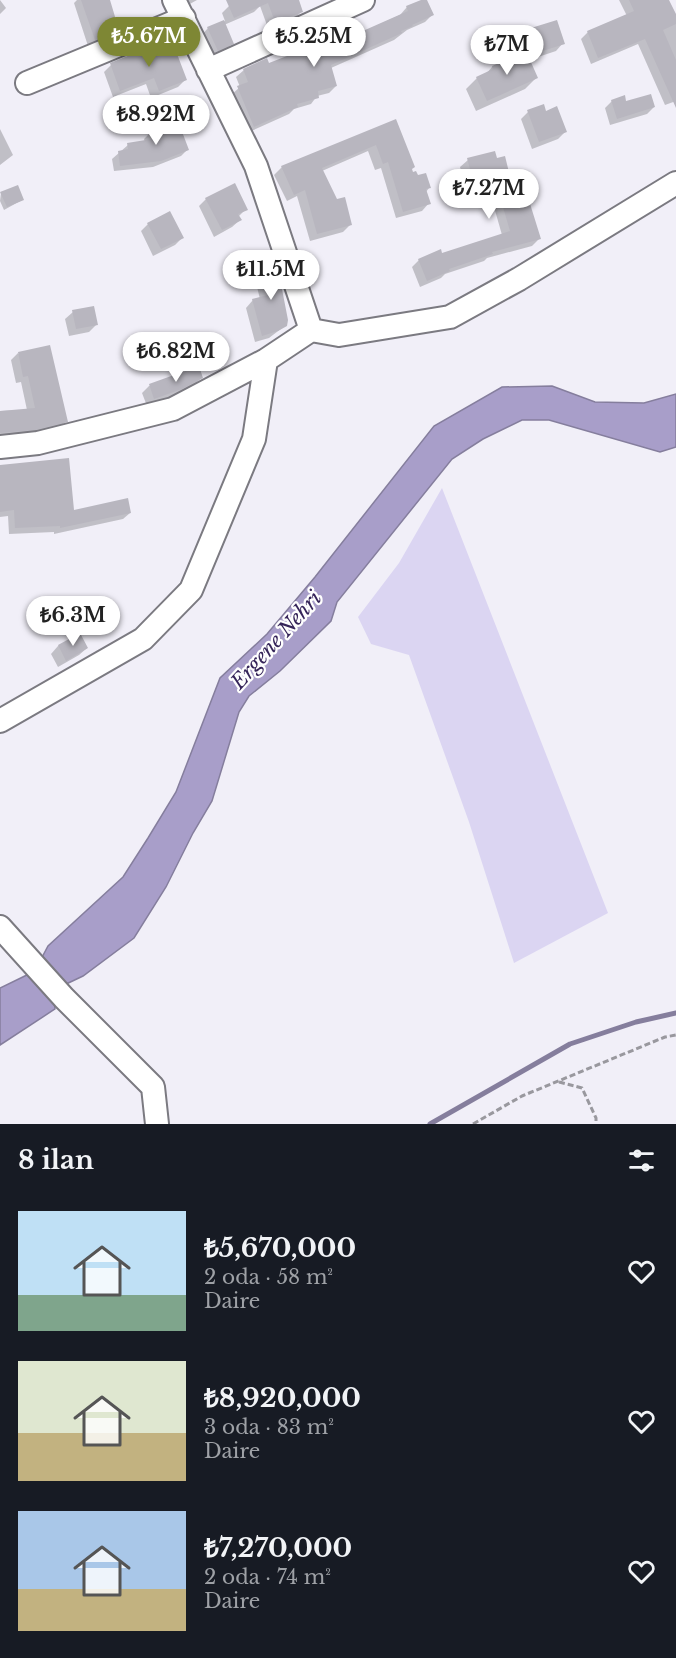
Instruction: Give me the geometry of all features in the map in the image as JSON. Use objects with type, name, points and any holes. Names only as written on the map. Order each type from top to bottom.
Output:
[{"type":"street","points":[[208,70],[363,0]]},
{"type":"street","points":[[27,83],[179,9],[256,166],[311,330]]},
{"type":"street","points":[[0,447],[38,443],[173,409],[266,360],[311,330],[339,335],[450,316],[519,279],[676,183]]},
{"type":"street","points":[[0,721],[143,639],[191,590],[254,439],[266,360]]},
{"type":"street","points":[[0,927],[64,998],[153,1087],[157,1124]]},
{"type":"path","points":[[473,1124],[522,1096],[664,1037],[676,1035]]},
{"type":"path","points":[[558,1081],[582,1088],[596,1118],[596,1124]]},
{"type":"shaded area","points":[[442,488],[608,913],[514,963],[469,822],[409,655],[371,644],[358,617],[399,563]]},
{"type":"water","name":"Ergene Nehri","points":[[552,386],[595,402],[644,403],[676,394],[676,447],[660,452],[549,420],[522,420],[483,439],[452,459],[337,602],[331,621],[280,671],[249,696],[239,712],[212,801],[166,887],[134,938],[83,976],[62,986],[39,963],[48,946],[123,877],[148,838],[176,792],[220,678],[267,634],[434,426],[502,387]]},
{"type":"water","points":[[29,974],[53,993],[55,1009],[0,1045],[0,988]]},
{"type":"building","points":[[81,0],[110,0],[119,30],[128,27],[95,40]]},
{"type":"building","points":[[226,0],[299,0],[303,12],[275,22],[268,3],[234,18]]},
{"type":"building","points":[[427,0],[434,15],[401,31],[402,33],[331,65],[337,86],[318,91],[319,98],[297,104],[298,107],[254,127],[237,86],[248,82],[243,69],[267,58],[269,63],[310,47],[313,53],[408,11],[406,6]]},
{"type":"building","points":[[629,0],[669,0],[676,14],[676,24],[663,30],[676,60],[676,108],[645,39],[598,58],[587,31],[634,11]]},
{"type":"building","points":[[224,20],[234,44],[218,51],[207,27]]},
{"type":"building","points":[[557,20],[565,44],[539,52],[531,28]]},
{"type":"building","points":[[160,43],[162,51],[174,46],[187,80],[159,91],[154,78],[120,91],[110,63]]},
{"type":"building","points":[[526,51],[538,78],[487,101],[476,77],[493,69],[492,66]]},
{"type":"building","points":[[651,94],[655,107],[617,119],[611,100],[625,95],[626,101]]},
{"type":"building","points":[[544,104],[546,111],[557,106],[567,132],[539,142],[527,110]]},
{"type":"building","points":[[396,119],[415,167],[412,169],[413,172],[416,171],[418,175],[426,173],[431,188],[426,189],[431,204],[403,212],[388,162],[383,164],[376,145],[322,168],[337,199],[345,197],[352,225],[317,234],[305,190],[294,195],[281,166]]},
{"type":"building","points":[[178,121],[189,150],[161,161],[120,166],[118,151],[128,149],[127,143],[152,139],[149,131]]},
{"type":"building","points":[[495,151],[497,158],[505,156],[515,197],[527,194],[541,239],[492,252],[493,254],[449,269],[450,271],[427,281],[418,259],[441,249],[442,253],[510,231],[495,180],[474,185],[467,158]]},
{"type":"building","points":[[235,183],[248,210],[238,214],[242,220],[222,230],[205,198]]},
{"type":"building","points":[[18,185],[24,200],[7,207],[0,192]]},
{"type":"building","points":[[170,211],[184,238],[161,249],[147,223]]},
{"type":"building","points":[[273,258],[288,320],[287,326],[262,336],[252,299],[268,295],[259,262]]},
{"type":"building","points":[[94,306],[98,325],[76,329],[72,310]]},
{"type":"building","points":[[50,345],[68,422],[36,430],[0,433],[0,411],[35,408],[28,376],[23,377],[18,352]]},
{"type":"building","points":[[199,366],[203,378],[182,389],[154,399],[149,384]]},
{"type":"building","points":[[69,458],[74,510],[128,498],[131,513],[60,528],[60,526],[15,528],[14,510],[0,512],[0,465]]},
{"type":"building","points":[[80,633],[88,648],[66,661],[58,645]]},
{"type":"waterway","points":[[430,1124],[570,1044],[636,1022],[676,1013]]}]
